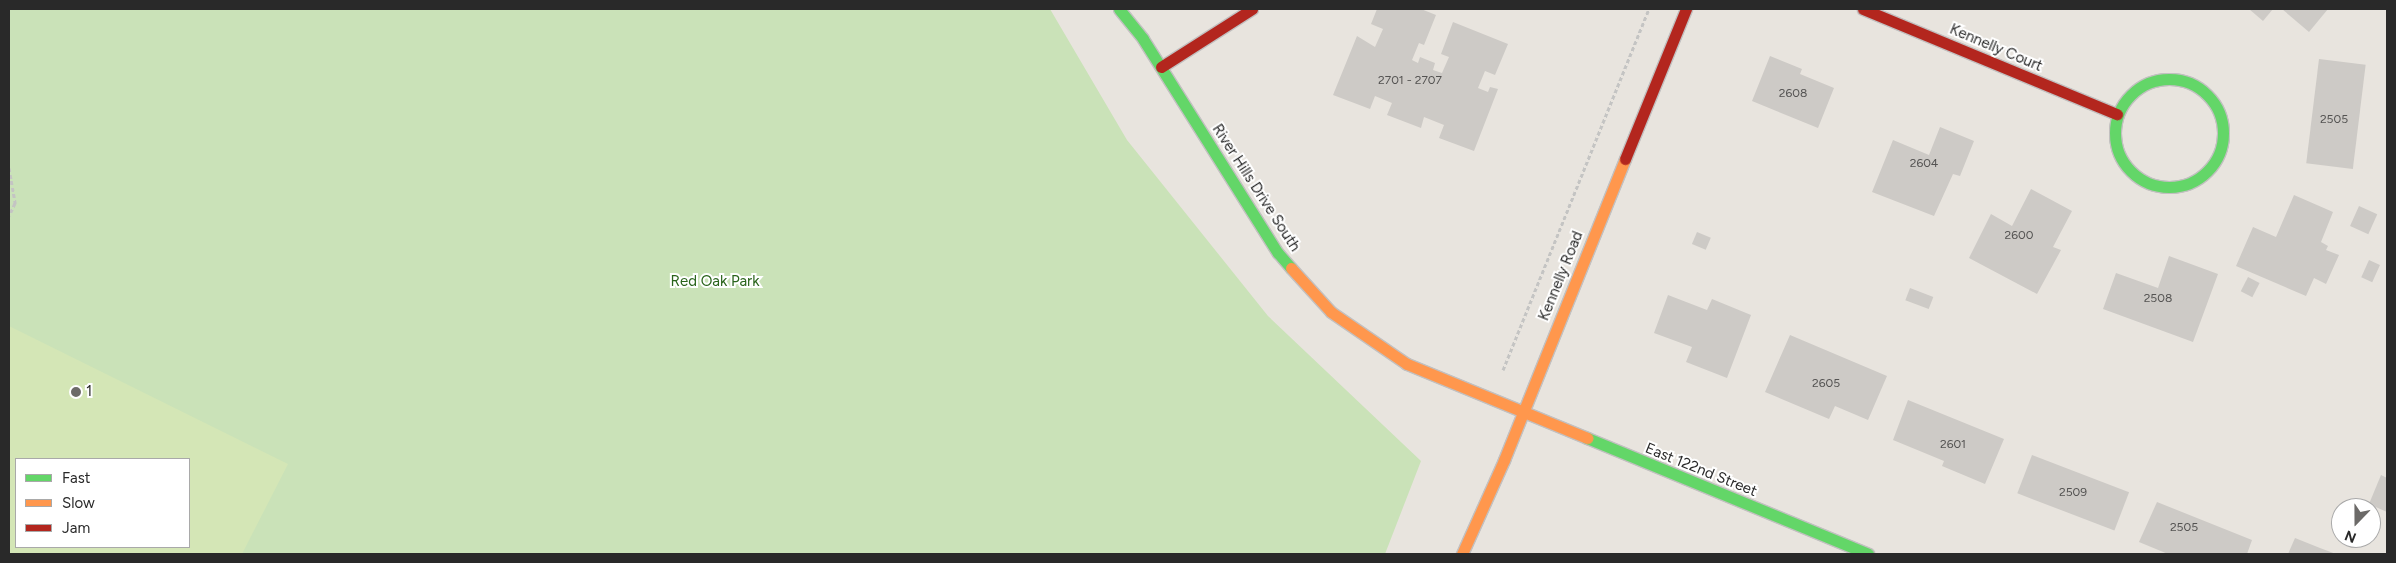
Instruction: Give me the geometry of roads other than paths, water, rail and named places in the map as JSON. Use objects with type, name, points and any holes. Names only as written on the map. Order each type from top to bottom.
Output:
[{"type":"street","name":"River Hills Drive South","points":[[1119,9],[1143,39],[1278,253],[1331,312],[1407,364],[1523,413]]},
{"type":"street","points":[[1161,67],[1252,9]]},
{"type":"street","name":"Kennelly Road","points":[[1462,554],[1523,413],[1686,9]]},
{"type":"street","name":"Kennelly Court","points":[[1863,9],[2118,114]]},
{"type":"street","points":[[2166,79],[2188,82],[2206,93],[2218,110],[2223,130],[2220,152],[2209,169],[2192,182],[2172,187],[2150,184],[2132,173],[2120,156],[2114,135],[2118,114],[2129,96],[2146,84],[2166,79]]},
{"type":"street","name":"East 122nd Street","points":[[1523,413],[1868,554]]},
{"type":"place","name":"1","points":[[76,392]]},
{"type":"park label","name":"Red Oak Park","points":[[715,282]]}]
